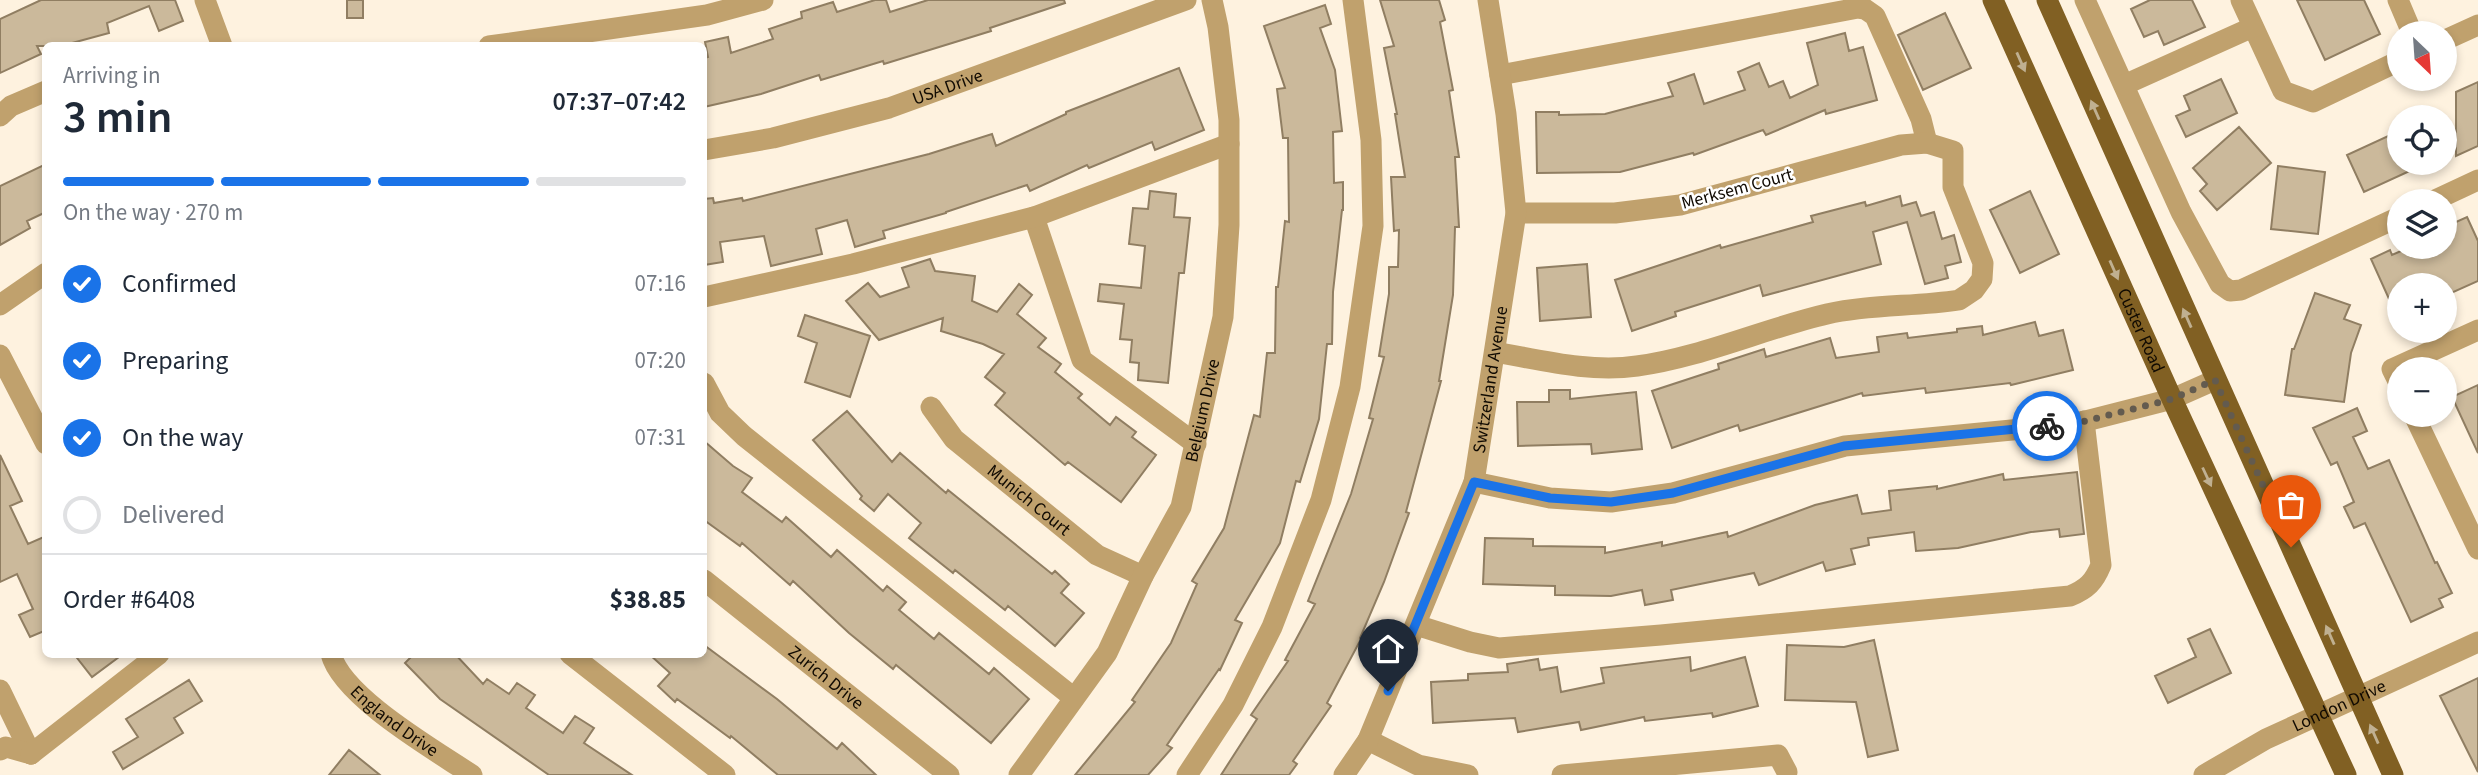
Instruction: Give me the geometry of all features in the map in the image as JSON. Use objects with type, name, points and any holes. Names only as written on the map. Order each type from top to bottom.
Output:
[{"type":"main road","name":"Custer Road","points":[[1993,0],[2172,399],[2346,775]]},
{"type":"main road","points":[[2047,0],[2393,775]]},
{"type":"street","points":[[205,0],[221,42]]},
{"type":"street","points":[[517,42],[707,15],[763,0]]},
{"type":"street","name":"USA Drive","points":[[707,149],[773,138],[889,108],[1186,0]]},
{"type":"street","name":"Belgium Drive","points":[[1018,775],[1107,653],[1143,576],[1181,507],[1223,317],[1229,225],[1229,120],[1218,27],[1212,0]]},
{"type":"street","points":[[1187,775],[1233,705],[1272,627],[1321,500],[1350,387],[1373,226],[1371,140],[1353,0]]},
{"type":"street","name":"Switzerland Avenue","points":[[1344,775],[1367,740],[1474,482],[1516,213],[1500,75],[1488,0]]},
{"type":"street","points":[[2085,0],[2181,212],[2220,284],[2230,290],[2241,290],[2387,223]]},
{"type":"street","points":[[2241,0],[2283,91],[2313,102],[2387,67]]},
{"type":"street","points":[[2398,0],[2407,21]]},
{"type":"street","points":[[1500,75],[1857,8],[1865,9],[1875,16],[1920,120],[1927,143]]},
{"type":"street","points":[[2457,35],[2478,25]]},
{"type":"street","points":[[2124,85],[2253,27]]},
{"type":"street","points":[[0,116],[11,106],[42,94]]},
{"type":"street","name":"Merksem Court","points":[[1495,352],[1603,368],[1635,366],[1671,359],[1847,310],[1959,300],[1975,290],[1982,279],[1983,263],[1953,187],[1953,151],[1927,143],[1901,145],[1680,205],[1615,214],[1516,213]]},
{"type":"street","points":[[707,296],[853,264],[1034,217],[1229,144]]},
{"type":"street","points":[[2457,190],[2478,180]]},
{"type":"street","points":[[1034,217],[1082,360],[1196,444]]},
{"type":"street","points":[[0,305],[42,276]]},
{"type":"street","points":[[2418,357],[2478,330]]},
{"type":"street","points":[[0,355],[42,436]]},
{"type":"street","points":[[1474,482],[1550,498],[1611,502],[1673,493],[1844,446],[2084,421],[2172,399],[2215,380]]},
{"type":"street","points":[[707,388],[720,412],[744,436],[1074,698]]},
{"type":"street","name":"Munich Court","points":[[931,407],[954,439],[1097,555],[1143,576]]},
{"type":"street","points":[[1416,625],[1499,648],[2070,596],[2084,590],[2095,579],[2101,565],[2084,421]]},
{"type":"street","points":[[2420,427],[2478,549]]},
{"type":"street","name":"Zurich Drive","points":[[707,582],[949,775]]},
{"type":"street","name":"London Drive","points":[[2204,775],[2266,739],[2478,642]]},
{"type":"street","points":[[31,754],[154,658]]},
{"type":"street","name":"England Drive","points":[[332,658],[334,667],[367,701],[472,775]]},
{"type":"street","points":[[575,658],[725,775]]},
{"type":"street","points":[[0,690],[31,754]]},
{"type":"street","points":[[1367,740],[1418,765],[1468,775]]},
{"type":"street","points":[[0,750],[6,747],[31,754]]},
{"type":"street","points":[[1562,775],[1762,766],[1778,755],[1787,772]]},
{"type":"building","points":[[41,0],[175,0],[183,21],[159,31],[149,6],[107,23],[109,33],[76,42],[42,42],[42,46],[37,46],[41,54],[0,73],[0,19]]},
{"type":"building","points":[[347,0],[363,0],[363,18],[347,18]]},
{"type":"building","points":[[875,0],[886,0],[890,12],[928,0],[1064,0],[1065,3],[990,28],[991,31],[884,64],[883,61],[821,80],[819,75],[761,94],[707,106],[708,57],[705,42],[728,37],[731,53],[773,39],[769,29],[802,18],[801,12],[833,2],[837,12]]},
{"type":"building","points":[[1380,0],[1439,0],[1445,20],[1440,22],[1453,90],[1449,91],[1459,157],[1455,157],[1459,227],[1455,227],[1453,295],[1441,381],[1406,512],[1409,513],[1361,639],[1327,703],[1331,706],[1293,761],[1297,764],[1289,775],[1221,775],[1257,719],[1251,715],[1288,661],[1285,660],[1315,604],[1308,601],[1351,494],[1373,419],[1369,418],[1384,357],[1379,356],[1389,294],[1389,267],[1398,267],[1399,230],[1394,231],[1391,177],[1405,177],[1397,114],[1384,48],[1394,46]]},
{"type":"building","points":[[2150,0],[2192,0],[2205,27],[2164,45],[2158,31],[2144,37],[2131,9]]},
{"type":"building","points":[[2297,0],[2364,0],[2380,34],[2325,60]]},
{"type":"building","points":[[1325,5],[1331,24],[1320,28],[1335,70],[1342,131],[1333,132],[1334,183],[1343,182],[1343,210],[1333,292],[1332,344],[1327,344],[1319,419],[1300,482],[1296,481],[1280,543],[1235,620],[1242,623],[1220,670],[1167,745],[1172,748],[1148,775],[1075,775],[1135,702],[1132,700],[1171,643],[1197,584],[1192,581],[1224,528],[1254,415],[1260,417],[1267,353],[1275,353],[1276,287],[1285,221],[1289,222],[1288,138],[1283,138],[1277,89],[1285,88],[1264,26]]},
{"type":"building","points":[[1945,13],[1971,68],[1923,90],[1898,35]]},
{"type":"building","points":[[1845,33],[1849,51],[1863,47],[1877,100],[1826,114],[1825,110],[1766,135],[1763,130],[1694,155],[1693,153],[1620,172],[1537,173],[1536,112],[1559,112],[1559,115],[1605,114],[1673,96],[1668,83],[1694,74],[1704,104],[1745,90],[1738,72],[1759,63],[1769,87],[1783,81],[1790,98],[1818,85],[1807,43]]},
{"type":"building","points":[[1179,68],[1204,130],[1155,150],[1152,142],[1089,168],[1087,165],[1030,191],[1027,185],[883,231],[885,238],[855,247],[847,220],[816,229],[822,254],[771,266],[764,236],[720,242],[723,262],[707,265],[707,199],[713,198],[714,203],[742,198],[743,201],[929,154],[992,134],[996,146],[1066,112]]},
{"type":"building","points":[[2221,79],[2237,113],[2186,137],[2176,116],[2190,110],[2184,96]]},
{"type":"building","points":[[2478,82],[2478,146],[2457,156],[2457,105],[2456,92]]},
{"type":"building","points":[[2239,127],[2271,163],[2217,210],[2200,191],[2207,184],[2193,168]]},
{"type":"building","points":[[2387,137],[2387,175],[2401,175],[2364,192],[2347,155]]},
{"type":"building","points":[[42,166],[42,214],[27,221],[30,228],[0,245],[0,186]]},
{"type":"building","points":[[2278,166],[2325,172],[2318,234],[2271,229]]},
{"type":"building","points":[[1150,191],[1176,194],[1174,217],[1190,218],[1184,273],[1179,273],[1168,383],[1138,380],[1139,363],[1130,362],[1132,340],[1120,339],[1124,304],[1098,301],[1100,284],[1141,288],[1145,246],[1129,244],[1133,208],[1148,209]]},
{"type":"building","points":[[2030,191],[2059,254],[2020,273],[1990,210]]},
{"type":"building","points":[[1900,196],[1902,206],[1916,202],[1921,216],[1934,212],[1942,239],[1954,235],[1961,262],[1945,266],[1948,278],[1925,284],[1907,222],[1873,232],[1881,264],[1763,296],[1760,285],[1675,312],[1676,316],[1632,331],[1615,280],[1720,245],[1721,248],[1813,222],[1811,216],[1865,202],[1866,206]]},
{"type":"building","points":[[2467,217],[2478,241],[2478,281],[2457,290],[2457,273],[2387,273],[2387,294],[2371,259],[2387,251],[2387,259],[2457,259],[2457,222]]},
{"type":"building","points":[[930,259],[935,271],[975,276],[972,301],[997,312],[1019,284],[1032,295],[1017,314],[1046,338],[1038,347],[1061,364],[1055,372],[1082,394],[1078,398],[1110,425],[1116,417],[1136,432],[1132,437],[1156,455],[1121,502],[1068,462],[1065,465],[995,405],[1005,393],[985,377],[1004,354],[983,344],[941,331],[943,318],[879,340],[846,301],[868,283],[880,297],[909,287],[902,268]]},
{"type":"building","points":[[1587,264],[1591,317],[1540,321],[1537,268]]},
{"type":"building","points":[[2315,293],[2350,305],[2344,319],[2361,325],[2351,353],[2344,402],[2285,395],[2292,349]]},
{"type":"building","points":[[805,315],[870,336],[850,397],[805,382],[817,343],[798,336]]},
{"type":"building","points":[[2035,322],[2039,336],[2063,330],[2073,370],[2011,385],[1926,393],[1925,388],[1863,396],[1862,393],[1740,431],[1738,425],[1672,448],[1652,391],[1719,369],[1718,364],[1764,349],[1766,357],[1830,338],[1836,358],[1879,352],[1877,337],[1907,333],[1908,338],[1982,326],[1983,335]]},
{"type":"building","points":[[2478,385],[2478,453],[2457,408],[2457,395]]},
{"type":"building","points":[[1549,390],[1570,390],[1570,399],[1636,392],[1642,449],[1592,454],[1591,444],[1518,446],[1517,402],[1549,402]]},
{"type":"building","points":[[2357,408],[2367,431],[2353,437],[2368,469],[2389,460],[2435,563],[2437,562],[2452,593],[2439,599],[2443,607],[2411,622],[2365,523],[2354,528],[2344,507],[2354,502],[2337,462],[2331,465],[2313,428]]},
{"type":"building","points":[[847,411],[892,462],[900,453],[946,493],[948,490],[1052,574],[1055,571],[1069,584],[1061,593],[1084,613],[1055,646],[1008,606],[1005,610],[909,538],[921,523],[888,494],[874,511],[860,499],[862,496],[813,440]]},
{"type":"building","points":[[707,444],[752,478],[742,492],[782,522],[786,517],[831,557],[837,550],[883,591],[887,586],[906,602],[899,610],[934,639],[939,633],[989,674],[994,668],[1029,699],[991,743],[896,665],[893,669],[849,633],[793,581],[790,585],[742,543],[740,546],[707,522]]},
{"type":"building","points":[[0,455],[22,501],[10,506],[28,544],[42,538],[42,632],[30,637],[19,615],[33,609],[17,574],[0,582]]},
{"type":"building","points":[[2077,472],[2084,534],[2060,537],[2059,529],[2031,532],[1958,548],[1916,551],[1914,532],[1868,538],[1869,545],[1851,549],[1855,564],[1826,571],[1823,562],[1759,585],[1754,573],[1671,590],[1673,600],[1645,605],[1642,590],[1611,596],[1555,595],[1555,586],[1483,584],[1485,538],[1533,539],[1533,546],[1605,547],[1605,553],[1662,542],[1662,546],[1727,532],[1728,537],[1815,505],[1857,495],[1862,514],[1891,510],[1889,491],[1937,486],[1937,489],[2003,474],[2004,480]]},
{"type":"building","points":[[2210,629],[2231,673],[2168,703],[2155,676],[2196,657],[2188,639]]},
{"type":"building","points":[[1874,640],[1898,750],[1868,757],[1856,702],[1785,700],[1787,645],[1844,647]]},
{"type":"building","points":[[707,647],[777,699],[837,749],[842,743],[876,775],[778,775],[731,736],[730,738],[677,699],[675,702],[658,686],[670,673],[653,658],[707,658]]},
{"type":"building","points":[[1690,657],[1691,671],[1745,657],[1758,706],[1713,717],[1712,713],[1645,721],[1644,717],[1581,730],[1579,722],[1518,732],[1515,718],[1433,723],[1431,682],[1468,680],[1468,674],[1508,672],[1507,664],[1538,659],[1540,670],[1557,667],[1561,692],[1604,683],[1601,668]]},
{"type":"building","points":[[77,658],[118,658],[92,677]]},
{"type":"building","points":[[410,658],[459,658],[483,684],[487,679],[509,694],[517,683],[535,695],[526,708],[563,733],[575,716],[594,728],[584,743],[632,775],[549,775],[440,699],[405,663]]},
{"type":"building","points":[[2478,678],[2478,772],[2440,696]]},
{"type":"building","points":[[189,680],[202,701],[174,718],[183,733],[123,769],[113,752],[138,737],[126,719]]},
{"type":"building","points":[[349,750],[380,775],[329,775]]},
{"type":"way so far","points":[[2047,426],[2074,424],[2172,399],[2215,380],[2291,547]]},
{"type":"route","points":[[1388,691],[1474,482],[1550,498],[1611,502],[1673,493],[1844,446],[2047,426]]}]
